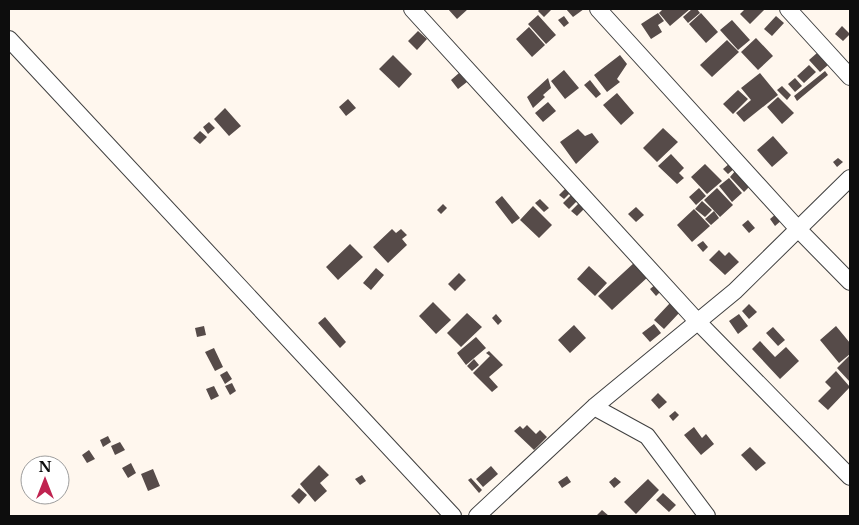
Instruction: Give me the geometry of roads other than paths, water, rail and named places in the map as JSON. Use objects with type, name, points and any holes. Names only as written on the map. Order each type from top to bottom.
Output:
[{"type":"street","points":[[412,9],[697,321],[850,477]]},
{"type":"street","points":[[598,9],[798,229],[850,282]]},
{"type":"street","points":[[788,9],[850,77]]},
{"type":"street","points":[[9,39],[454,516]]},
{"type":"street","points":[[478,516],[594,407],[735,291],[850,178]]},
{"type":"street","points":[[594,407],[647,436],[707,516]]}]
